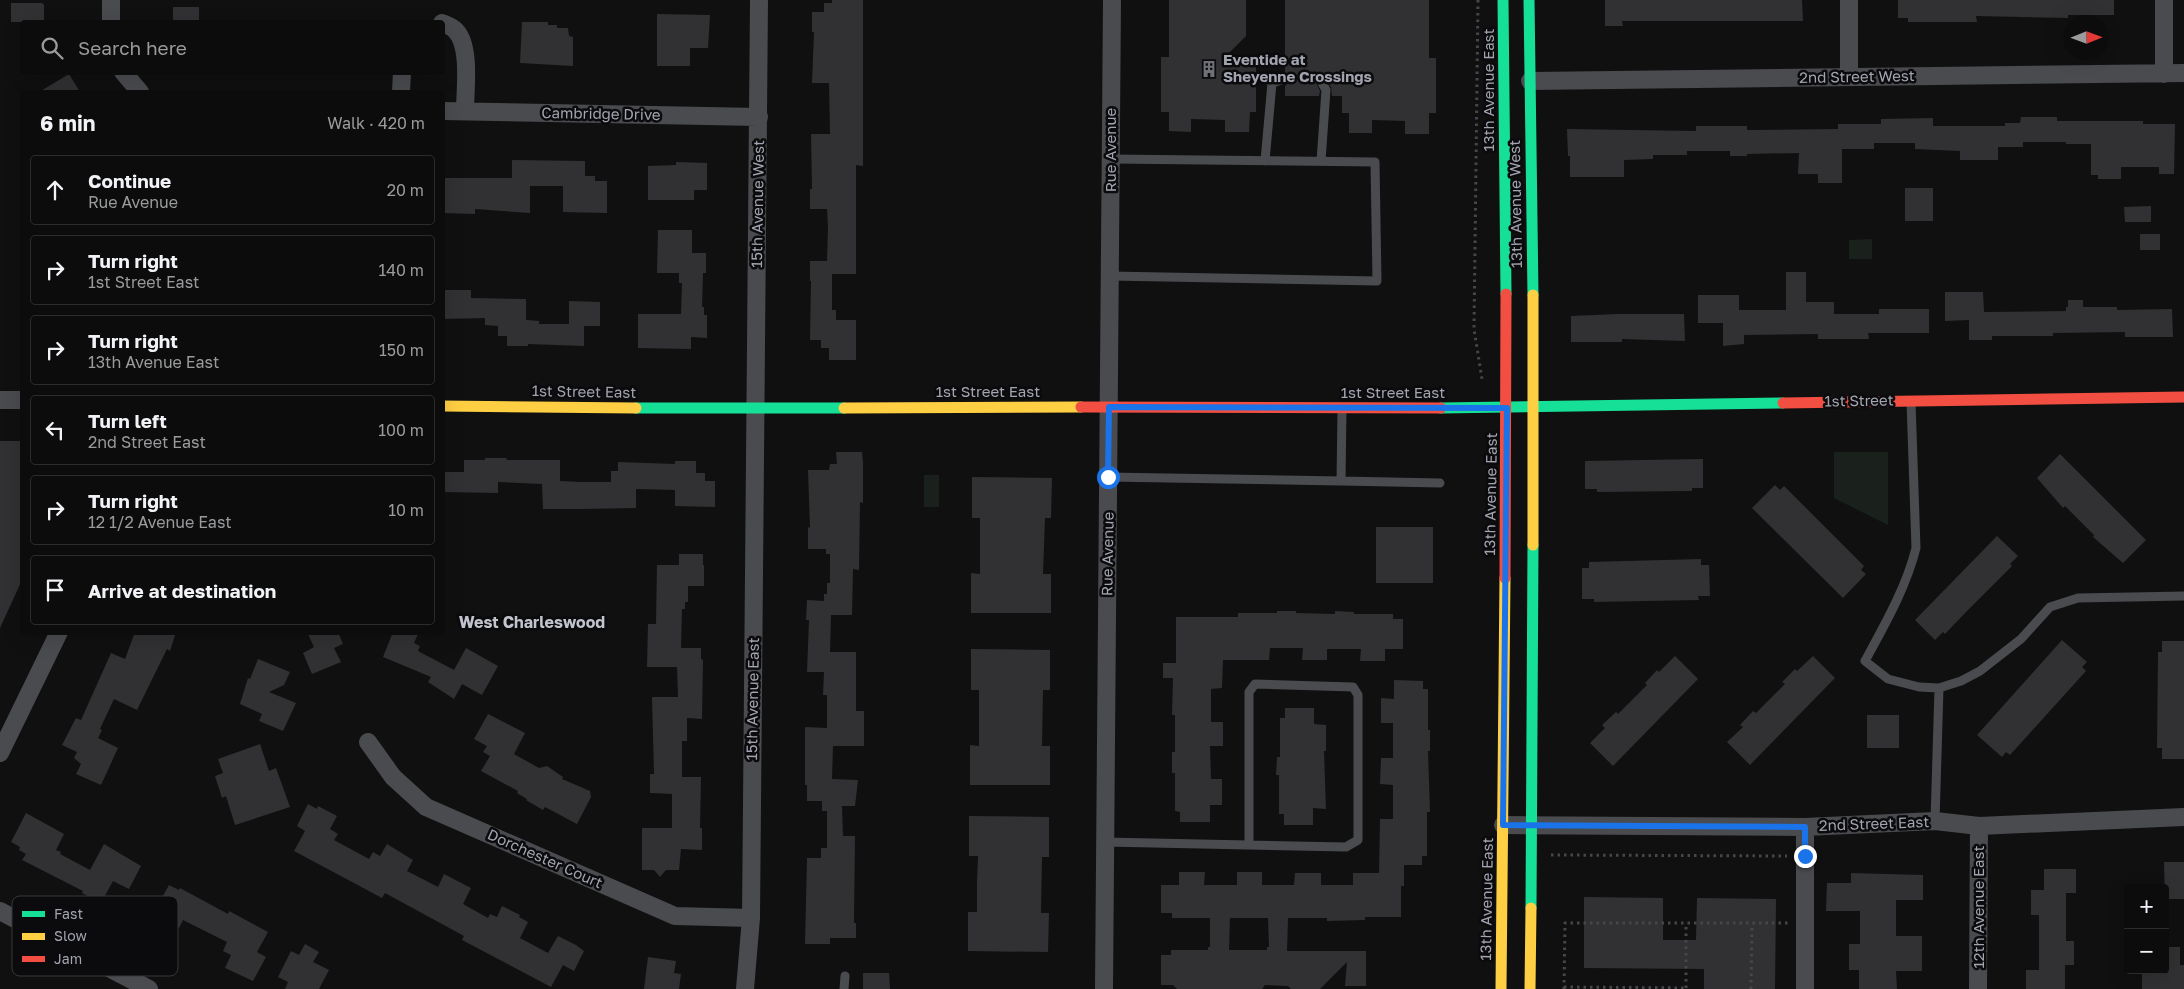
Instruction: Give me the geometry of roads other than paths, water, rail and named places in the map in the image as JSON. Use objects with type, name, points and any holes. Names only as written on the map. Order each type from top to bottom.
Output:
[{"type":"main road","name":"13th Avenue East","points":[[1501,989],[1507,408],[1503,0]]},
{"type":"main road","name":"13th Avenue West","points":[[1530,0],[1534,407]]},
{"type":"main road","name":"1st Street","points":[[1534,407],[2184,397]]},
{"type":"main road","name":"1st Street East","points":[[445,406],[755,409],[1534,407]]},
{"type":"main road","points":[[1530,989],[1534,407]]},
{"type":"street","points":[[111,0],[111,20]]},
{"type":"street","name":"15th Avenue West","points":[[755,409],[760,0]]},
{"type":"street","name":"Rue Avenue","points":[[1104,989],[1112,0]]},
{"type":"street","points":[[1849,0],[1849,77]]},
{"type":"street","points":[[2164,0],[2164,74]]},
{"type":"street","points":[[445,24],[456,30],[463,42],[466,58],[465,111]]},
{"type":"street","name":"2nd Street West","points":[[1530,81],[2184,74]]},
{"type":"street","points":[[126,75],[138,90]]},
{"type":"street","points":[[401,90],[402,75]]},
{"type":"street","name":"Cambridge Drive","points":[[445,111],[759,117]]},
{"type":"street","points":[[0,400],[20,400]]},
{"type":"street","name":"15th Avenue East","points":[[746,989],[750,918],[755,409]]},
{"type":"street","points":[[0,753],[58,635]]},
{"type":"street","name":"Dorchester Court","points":[[368,742],[393,777],[426,807],[675,916],[750,918]]},
{"type":"street","name":"2nd Street East","points":[[1503,825],[1805,827],[1935,822],[1979,826],[2184,817]]},
{"type":"street","name":"12th Avenue East","points":[[1978,989],[1979,826]]},
{"type":"street","points":[[1805,827],[1805,989]]},
{"type":"street","points":[[0,911],[12,917]]},
{"type":"street","points":[[124,976],[149,989]]},
{"type":"lane","points":[[1265,161],[1272,83],[1285,78]]},
{"type":"lane","points":[[1320,79],[1326,90],[1321,162]]},
{"type":"lane","points":[[1110,276],[1376,281],[1376,162],[1111,159]]},
{"type":"lane","points":[[1911,400],[1916,548],[1911,571],[1894,608],[1866,660],[1888,679],[1919,687],[1939,688],[1961,681],[1980,671],[2020,638],[2050,607],[2078,598],[2184,596]]},
{"type":"lane","points":[[1341,481],[1342,408]]},
{"type":"lane","points":[[1108,477],[1440,483]]},
{"type":"lane","points":[[1105,842],[1249,845],[1346,847],[1358,840],[1358,695],[1353,687],[1255,684],[1249,692],[1249,845]]},
{"type":"lane","points":[[1935,822],[1939,688]]},
{"type":"lane","points":[[844,989],[845,976]]},
{"type":"place","name":"Eventide at Sheyenne Crossings","points":[[1209,69]]},
{"type":"district","name":"West Charleswood","points":[[532,622]]}]
